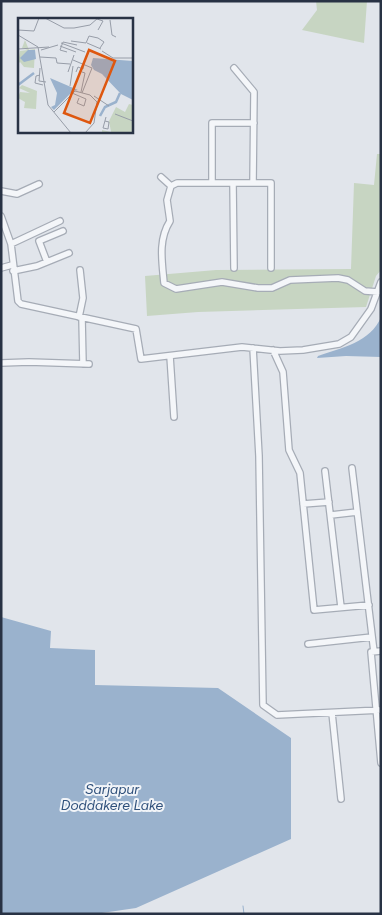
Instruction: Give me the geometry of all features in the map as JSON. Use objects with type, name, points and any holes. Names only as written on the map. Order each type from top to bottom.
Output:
[{"type":"street","points":[[234,68],[254,92],[253,183]]},
{"type":"street","points":[[212,183],[212,123],[254,123]]},
{"type":"street","points":[[161,177],[171,186]]},
{"type":"street","points":[[271,268],[271,183],[177,183],[171,186],[167,200],[170,221],[162,240],[162,265],[164,282],[176,289],[222,282],[258,288],[272,288],[290,280],[338,278],[348,280],[365,291],[378,292]]},
{"type":"street","points":[[233,183],[234,268]]},
{"type":"street","points":[[1,191],[17,194],[39,184]]},
{"type":"street","points":[[1,216],[11,244],[18,301],[21,304],[136,329],[141,359],[242,347],[304,350],[339,344],[350,337],[361,324],[371,309],[381,282]]},
{"type":"street","points":[[11,244],[60,221]]},
{"type":"street","points":[[48,262],[39,241],[63,231]]},
{"type":"street","points":[[13,271],[37,266],[69,253]]},
{"type":"street","points":[[1,268],[12,264]]},
{"type":"street","points":[[1,363],[86,364],[81,317],[83,298],[80,270]]},
{"type":"street","points":[[253,348],[260,456],[263,705],[277,715],[378,710]]},
{"type":"street","points":[[273,350],[283,372],[289,450],[300,473],[314,610],[369,605]]},
{"type":"street","points":[[170,356],[174,417]]},
{"type":"street","points":[[352,468],[372,637],[378,651],[371,652],[378,710],[381,763]]},
{"type":"street","points":[[325,472],[341,608]]},
{"type":"street","points":[[303,504],[329,502]]},
{"type":"street","points":[[330,516],[357,512]]},
{"type":"street","points":[[308,644],[372,637]]},
{"type":"street","points":[[332,713],[341,799]]},
{"type":"green space","points":[[316,1],[367,1],[364,43],[302,30],[317,10]]},
{"type":"green space","points":[[377,154],[381,154],[381,270],[376,276],[366,307],[198,312],[147,316],[145,276],[216,270],[351,269],[354,183],[374,185]]},
{"type":"water","points":[[381,317],[381,357],[346,356],[317,358],[363,338],[376,326]]},
{"type":"water","name":"Sarjapur Doddakere Lake","points":[[1,617],[51,631],[50,648],[95,650],[95,685],[218,688],[291,738],[291,839],[136,908],[95,914],[1,914]]},
{"type":"waterway","points":[[243,906],[244,914]]}]
